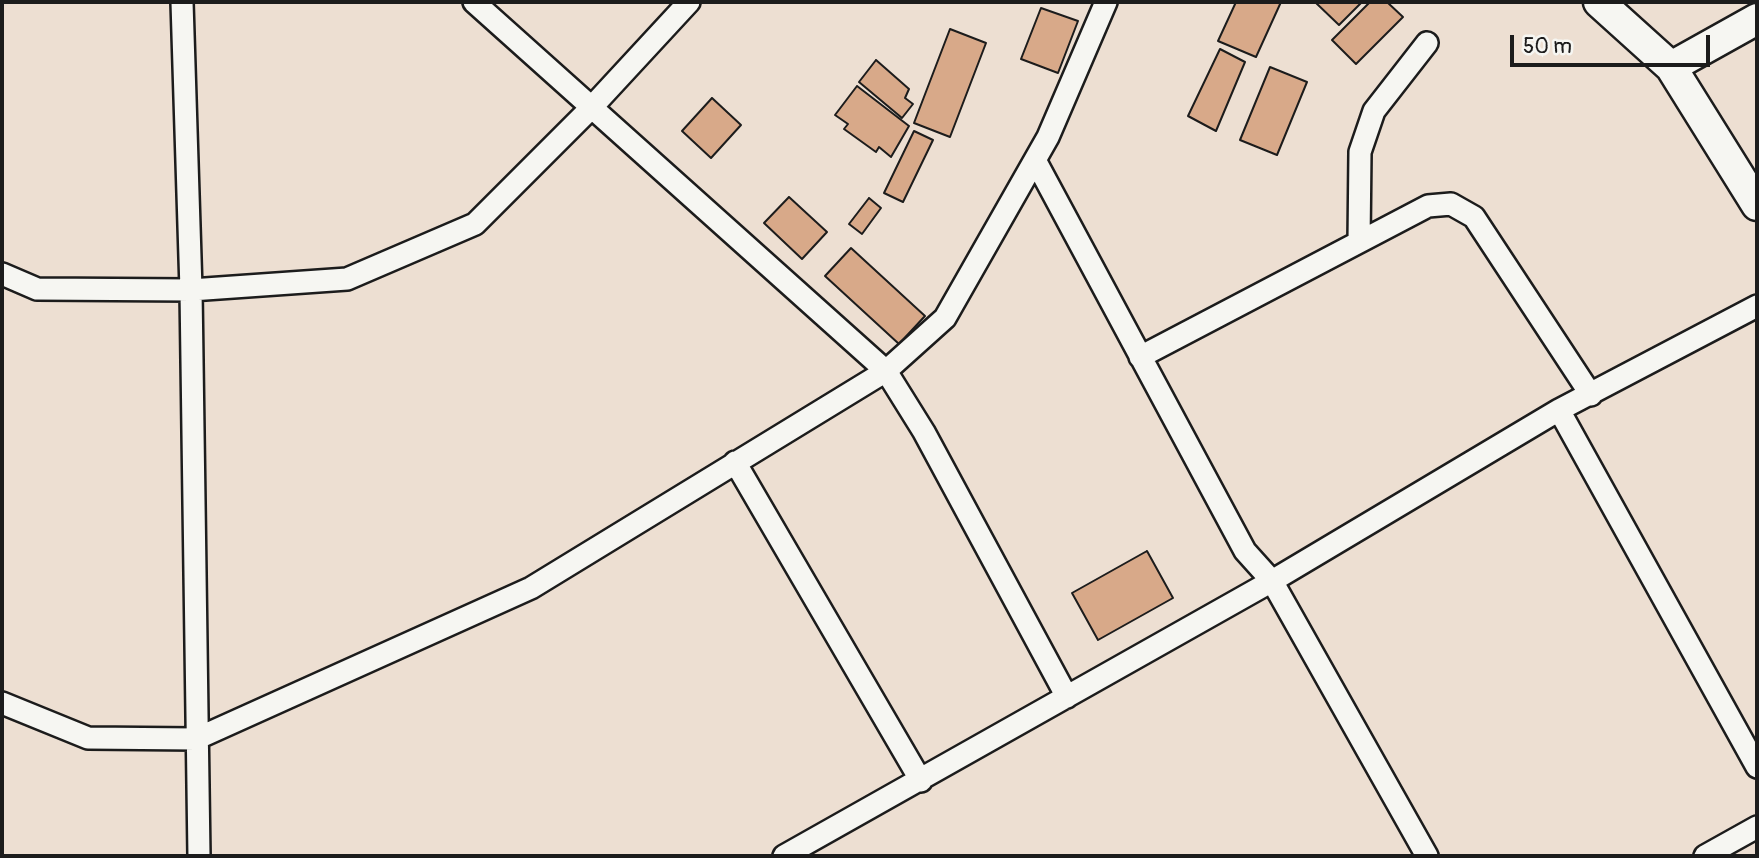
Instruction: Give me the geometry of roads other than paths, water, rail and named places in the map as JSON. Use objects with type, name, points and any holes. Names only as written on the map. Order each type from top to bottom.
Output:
[{"type":"main road","points":[[1599,2],[1671,66],[1757,205]]},
{"type":"main road","points":[[1671,66],[1757,19]]},
{"type":"street","points":[[182,2],[191,290],[199,856]]},
{"type":"street","points":[[474,2],[886,371],[924,432],[1066,697]]},
{"type":"street","points":[[2,274],[37,289],[191,290],[347,279],[475,224],[592,108],[689,2]]},
{"type":"street","points":[[2,703],[88,738],[196,739],[531,588],[886,371],[945,318],[1035,160],[1106,2]]},
{"type":"street","points":[[1359,242],[1360,152],[1363,141],[1374,111],[1427,43]]},
{"type":"street","points":[[1035,160],[1245,551],[1272,581],[1427,856]]},
{"type":"street","points":[[1140,357],[1428,206],[1451,204],[1474,217],[1591,395]]},
{"type":"street","points":[[799,853],[1066,697],[1272,581],[1559,410],[1757,306]]},
{"type":"street","points":[[1559,410],[1757,767]]},
{"type":"street","points":[[735,462],[921,781]]},
{"type":"street","points":[[1705,856],[1757,827]]}]
